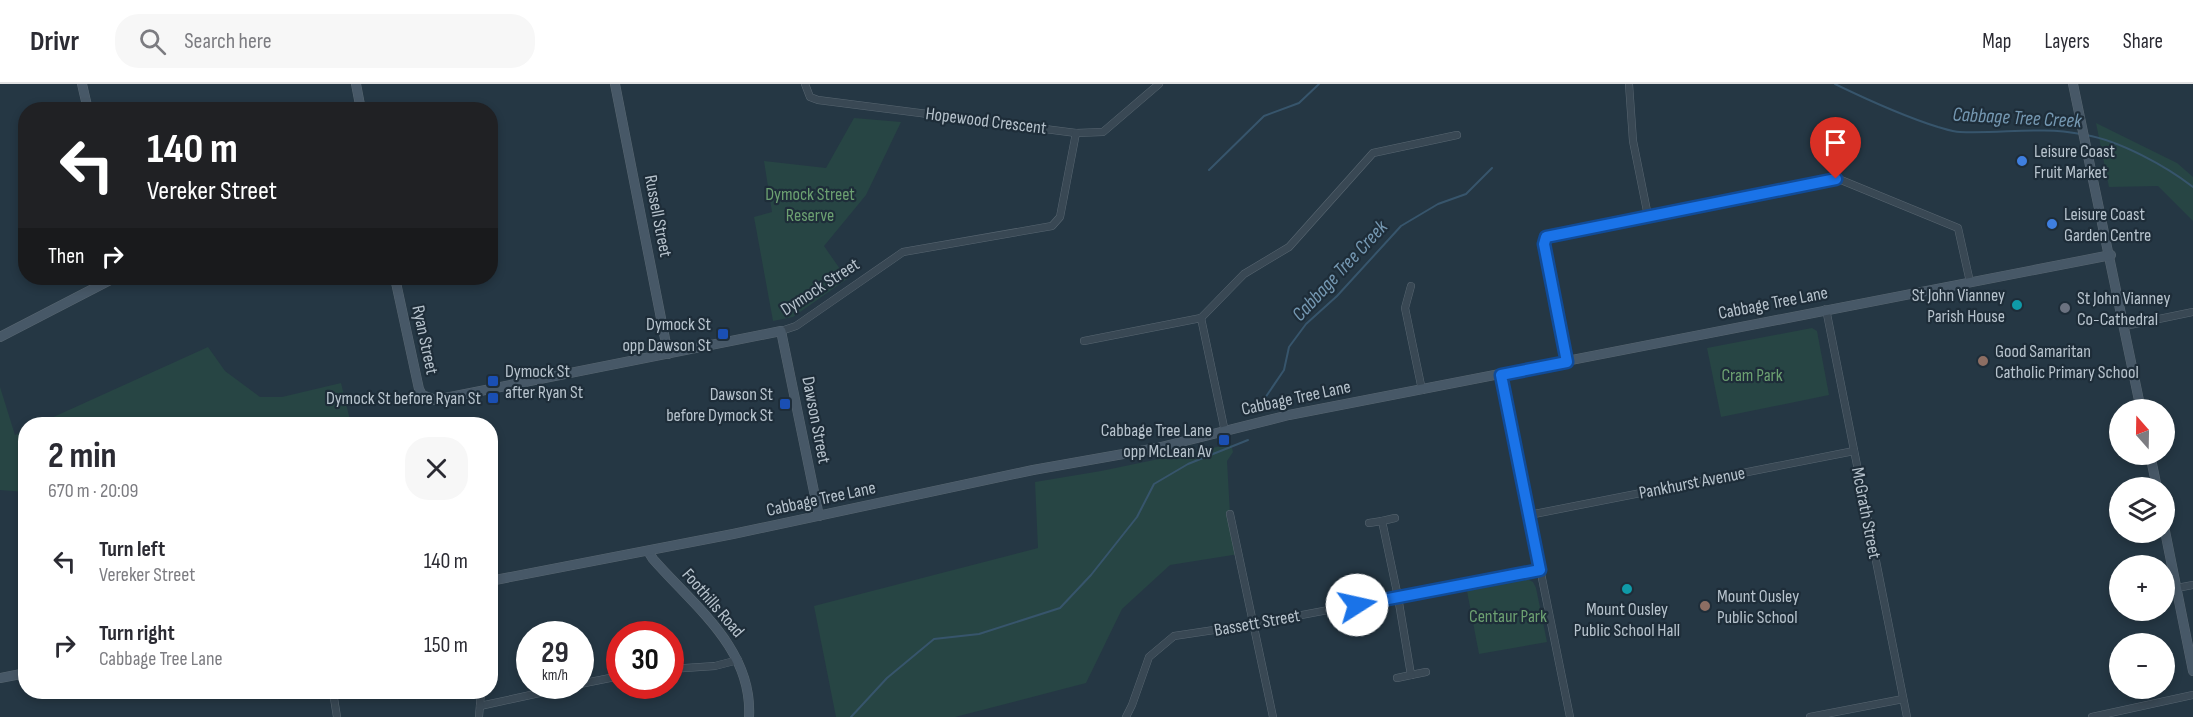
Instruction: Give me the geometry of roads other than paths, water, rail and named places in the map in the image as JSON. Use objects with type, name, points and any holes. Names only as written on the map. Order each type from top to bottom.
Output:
[{"type":"main road","points":[[82,84],[86,102]]},
{"type":"main road","points":[[356,84],[359,102]]},
{"type":"main road","name":"Russell Street","points":[[615,84],[668,354]]},
{"type":"main road","points":[[2073,84],[2111,255],[2139,399]]},
{"type":"main road","name":"Cabbage Tree Lane","points":[[498,579],[648,551],[1033,470],[1157,448],[1289,415],[2111,255]]},
{"type":"main road","points":[[0,337],[100,285]]},
{"type":"main road","name":"Ryan Street","points":[[397,285],[419,389],[427,399],[435,400]]},
{"type":"main road","name":"Dymock Street","points":[[435,400],[782,332]]},
{"type":"main road","name":"Dawson Street","points":[[782,332],[819,516]]},
{"type":"main road","points":[[2168,543],[2193,671]]},
{"type":"main road","name":"Foothills Road","points":[[648,551],[726,639],[738,660],[748,692],[749,717]]},
{"type":"main road","points":[[0,678],[18,675]]},
{"type":"street","name":"Hopewood Crescent","points":[[805,84],[810,97],[818,100],[1076,132],[1103,132],[1159,84]]},
{"type":"street","points":[[1629,84],[1633,141],[1648,216]]},
{"type":"street","name":"Dymock Street","points":[[782,332],[796,326],[903,252],[1052,226],[1060,217],[1076,132]]},
{"type":"street","points":[[1084,341],[1201,318],[1244,274],[1289,247],[1373,153],[1457,135]]},
{"type":"street","points":[[1567,362],[1544,244],[1546,237],[1648,216],[1836,179],[1958,228],[1971,282]]},
{"type":"street","points":[[1411,286],[1405,308],[1422,390]]},
{"type":"street","name":"McGrath Street","points":[[1826,309],[1907,717]]},
{"type":"street","points":[[2125,326],[2193,312]]},
{"type":"street","points":[[1201,318],[1225,432]]},
{"type":"street","points":[[1501,375],[1570,717]]},
{"type":"street","name":"Pankhurst Avenue","points":[[1529,515],[1854,451]]},
{"type":"street","points":[[1230,514],[1273,717]]},
{"type":"street","points":[[1369,523],[1395,518]]},
{"type":"street","points":[[1382,521],[1411,675]]},
{"type":"street","name":"Bassett Street","points":[[1126,717],[1149,657],[1174,636],[1254,624],[1540,570]]},
{"type":"street","points":[[2177,588],[2193,585]]},
{"type":"street","points":[[684,668],[715,666],[738,660]]},
{"type":"street","points":[[1397,678],[1426,672]]},
{"type":"street","points":[[2092,717],[2193,695]]},
{"type":"street","points":[[480,706],[516,698]]},
{"type":"street","points":[[334,699],[337,717]]},
{"type":"street","points":[[479,717],[480,699]]},
{"type":"street","points":[[1810,717],[1903,699]]},
{"type":"waterway","points":[[1209,170],[1264,116],[1299,103],[1319,84]]},
{"type":"waterway","name":"Cabbage Tree Creek","points":[[1835,84],[1899,113],[1952,131],[2036,130],[2081,134]]},
{"type":"waterway","name":"Cabbage Tree Creek","points":[[2086,135],[2142,155],[2193,187]]},
{"type":"waterway","name":"Cabbage Tree Creek","points":[[1265,398],[1284,370],[1289,347],[1306,324],[1337,296],[1401,226],[1438,204],[1466,194],[1492,168]]},
{"type":"waterway","name":"Cabbage Tree Creek","points":[[851,717],[887,678],[934,639],[979,634],[1060,608],[1091,575],[1137,517],[1154,484],[1188,464],[1248,440]]},
{"type":"place","name":"Leisure Coast Fruit Market","points":[[2022,161]]},
{"type":"place","name":"Leisure Coast Garden Centre","points":[[2052,224]]},
{"type":"place","name":"St John Vianney Parish House","points":[[2017,305]]},
{"type":"place","name":"St John Vianney Co-Cathedral","points":[[2065,308]]},
{"type":"place","name":"Dymock St opp Dawson St","points":[[723,334]]},
{"type":"place","name":"Good Samaritan Catholic Primary School","points":[[1983,361]]},
{"type":"place","name":"Dymock St after Ryan St","points":[[493,381]]},
{"type":"place","name":"Dymock St before Ryan St","points":[[493,398]]},
{"type":"place","name":"Dawson St before Dymock St","points":[[785,404]]},
{"type":"place","name":"Cabbage Tree Lane opp McLean Av","points":[[1224,440]]},
{"type":"place","name":"Mount Ousley Public School Hall","points":[[1627,589]]},
{"type":"place","name":"Mount Ousley Public School","points":[[1705,606]]},
{"type":"park label","name":"Dymock Street Reserve","points":[[810,204]]},
{"type":"park label","name":"Cram Park","points":[[1752,375]]},
{"type":"park label","name":"Centaur Park","points":[[1508,616]]}]
